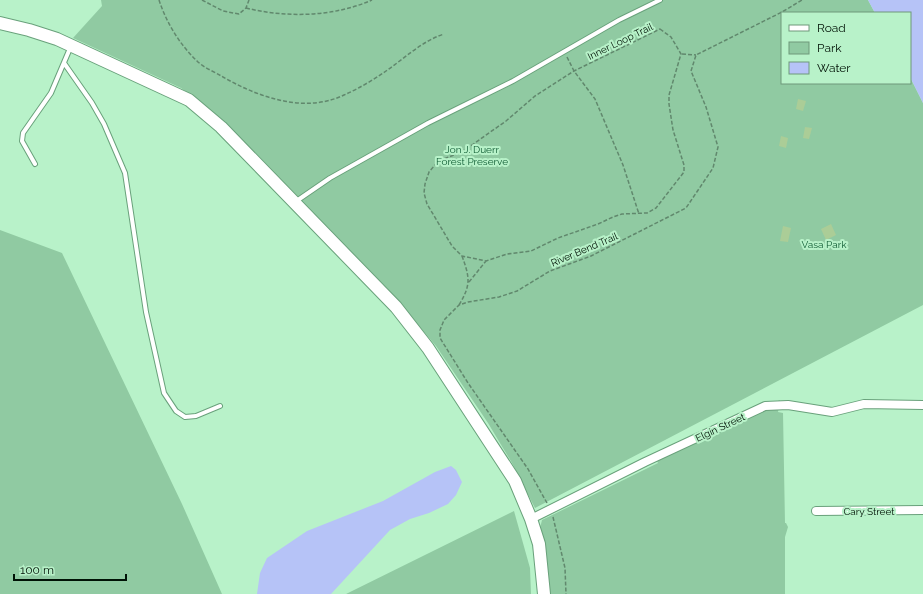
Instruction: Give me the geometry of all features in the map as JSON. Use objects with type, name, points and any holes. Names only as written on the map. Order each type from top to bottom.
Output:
[{"type":"main road","points":[[0,24],[29,30],[71,46],[190,100],[221,127],[396,307],[428,348],[515,481],[531,519],[539,544],[544,594]]},
{"type":"street","name":"Elgin Street","points":[[531,519],[646,462],[765,406],[788,405],[832,412],[864,404],[923,405]]},
{"type":"street","name":"Cary Street","points":[[816,511],[923,510]]},
{"type":"lane","points":[[295,202],[330,178],[428,122],[513,81],[619,20],[660,0]]},
{"type":"lane","points":[[35,164],[22,141],[23,133],[51,93],[71,46]]},
{"type":"lane","points":[[64,63],[92,103],[104,124],[125,173],[146,312],[164,393],[176,411],[185,417],[196,416],[220,406]]},
{"type":"path","points":[[159,0],[176,35],[198,62],[259,95],[306,103],[325,103],[344,96],[384,72],[423,44],[444,34]]},
{"type":"path","points":[[202,0],[213,7],[239,14],[246,8],[249,0]]},
{"type":"path","points":[[246,8],[261,12],[326,14],[372,0]]},
{"type":"path","points":[[782,12],[802,0]]},
{"type":"path","points":[[462,256],[486,261],[507,254],[531,251],[558,238],[622,214],[648,213],[656,208],[684,172],[684,165],[673,130],[669,104],[669,95],[681,54],[696,55],[781,12]]},
{"type":"path","name":"Inner Loop Trail","points":[[462,256],[452,246],[427,204],[424,188],[429,172],[441,160],[462,152],[506,121],[535,96],[574,71],[653,32],[660,29],[671,37],[681,54]]},
{"type":"path","points":[[564,51],[574,71],[595,99],[623,165],[639,214]]},
{"type":"path","name":"River Bend Trail","points":[[459,305],[468,302],[499,298],[517,291],[550,271],[592,256],[686,208],[713,168],[718,147],[706,107],[691,71],[696,55]]},
{"type":"path","points":[[462,256],[467,270],[469,282],[468,290],[459,305],[444,320],[440,330],[440,338],[468,383],[528,469],[551,509],[565,568],[566,594]]},
{"type":"path","points":[[469,282],[486,261]]},
{"type":"green space","points":[[101,0],[868,0],[874,12],[781,12],[781,84],[911,84],[911,79],[923,103],[923,305],[535,508],[512,463],[488,423],[436,346],[387,288],[218,116],[181,88],[73,38],[102,6]]},
{"type":"green space","points":[[0,230],[62,253],[182,504],[222,594],[0,594]]},
{"type":"green space","points":[[780,400],[778,412],[783,413],[785,523],[788,527],[785,537],[785,594],[548,594],[540,528],[542,520],[658,463],[656,459]]},
{"type":"green space","points":[[514,511],[530,568],[531,594],[346,594]]},
{"type":"water","points":[[868,0],[923,0],[923,103],[911,79],[911,12],[874,12]]},
{"type":"water","points":[[451,466],[456,470],[462,482],[456,495],[448,504],[429,513],[410,519],[390,530],[331,594],[257,594],[260,573],[267,558],[307,531],[383,501],[435,472]]},
{"type":"building","points":[[798,99],[806,101],[803,111],[796,109]]},
{"type":"building","points":[[805,127],[812,128],[809,139],[803,138]]},
{"type":"building","points":[[781,136],[788,138],[786,148],[779,146]]},
{"type":"building","points":[[831,224],[836,235],[826,240],[821,229]]},
{"type":"building","points":[[783,226],[791,228],[788,242],[780,241]]},
{"type":"park label","name":"Jon J. Duerr Forest Preserve","points":[[472,154]]},
{"type":"park label","name":"Vasa Park","points":[[824,244]]}]
